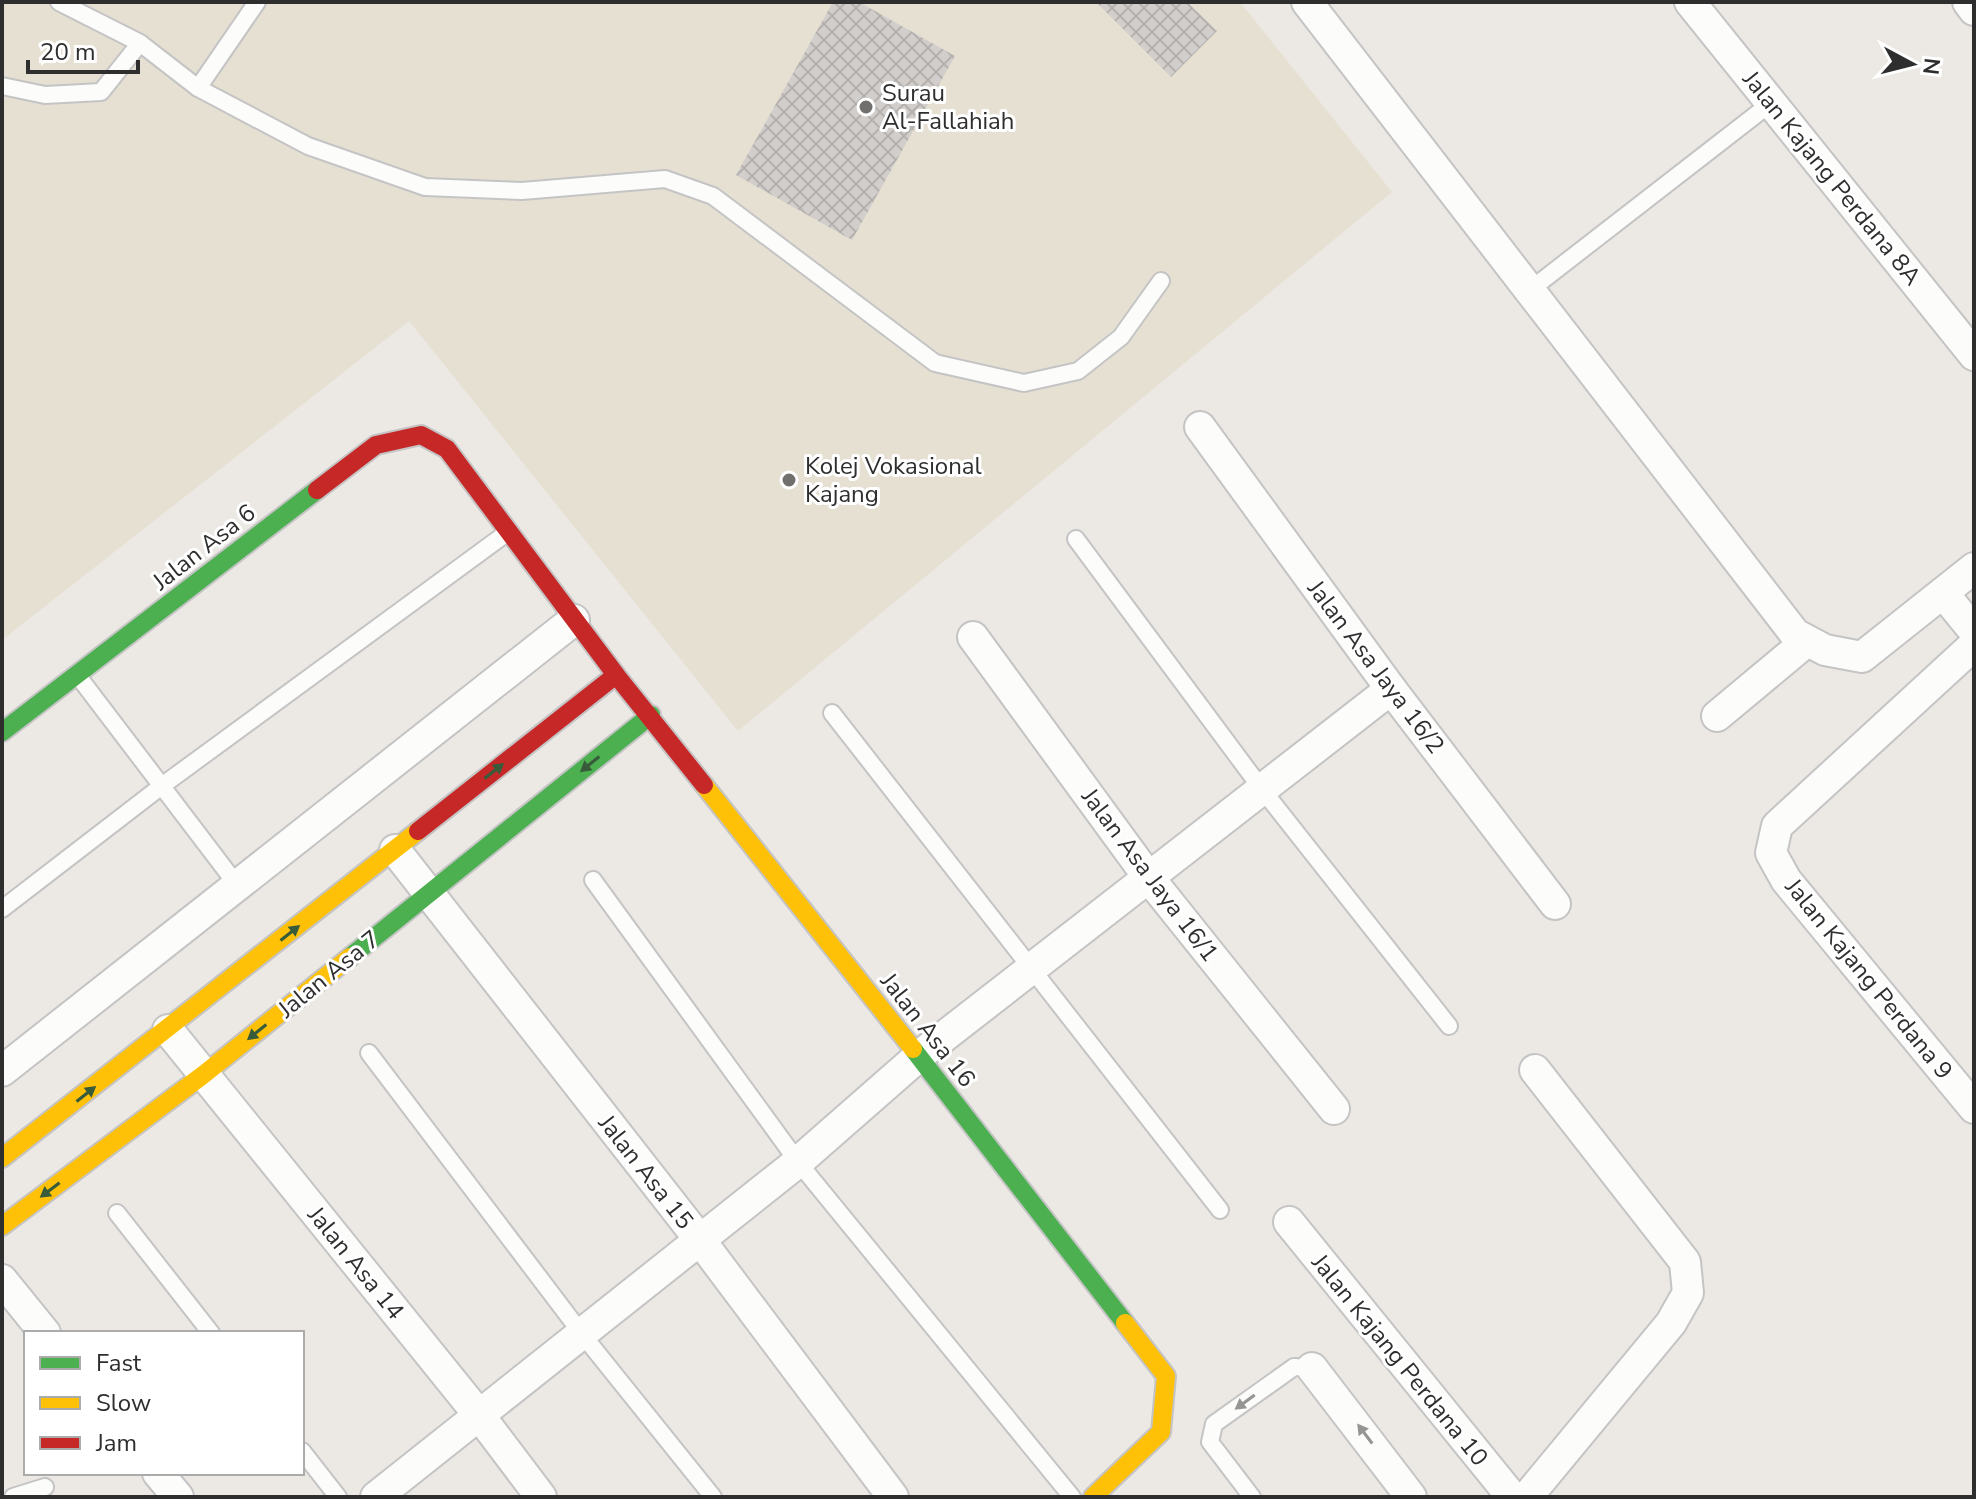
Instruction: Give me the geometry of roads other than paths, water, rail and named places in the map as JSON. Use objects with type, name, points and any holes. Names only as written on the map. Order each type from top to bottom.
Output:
[{"type":"street","points":[[1307,2],[1801,637],[1825,650],[1862,657],[1974,568]]},
{"type":"street","name":"Jalan Kajang Perdana 8A","points":[[1690,2],[1974,355]]},
{"type":"street","points":[[1968,2],[1974,10]]},
{"type":"street","name":"Jalan Asa Jaya 16/2","points":[[1200,427],[1391,689],[1555,904]]},
{"type":"street","name":"Jalan Asa 6","points":[[2,732],[376,445],[421,435],[447,449]]},
{"type":"street","name":"Jalan Asa 16","points":[[447,449],[616,675],[651,715],[919,1056],[1166,1376],[1161,1432],[1093,1497]]},
{"type":"street","points":[[1943,593],[1974,631]]},
{"type":"street","points":[[2,1071],[574,620]]},
{"type":"street","name":"Jalan Asa Jaya 16/1","points":[[973,637],[1149,878],[1334,1109]]},
{"type":"street","points":[[1717,716],[1801,637]]},
{"type":"street","name":"Jalan Kajang Perdana 9","points":[[1974,645],[1777,826],[1771,853],[1786,880],[1974,1108]]},
{"type":"street","points":[[2,1158],[616,675]]},
{"type":"street","points":[[376,1497],[798,1162],[919,1056],[1028,969],[1391,689]]},
{"type":"street","name":"Jalan Asa 7","points":[[2,1226],[203,1075],[651,715]]},
{"type":"street","name":"Jalan Asa 15","points":[[395,850],[700,1240],[893,1497]]},
{"type":"street","name":"Jalan Asa 14","points":[[168,1030],[479,1415],[541,1497]]},
{"type":"street","points":[[1527,1497],[1671,1323],[1688,1293],[1685,1262],[1535,1070]]},
{"type":"street","name":"Jalan Kajang Perdana 10","points":[[1289,1222],[1512,1497]]},
{"type":"street","points":[[2,1280],[43,1331]]},
{"type":"street","points":[[1312,1368],[1411,1497]]},
{"type":"street","points":[[160,1475],[178,1497]]},
{"type":"lane","points":[[59,2],[140,43],[198,88],[308,146],[425,187],[522,191],[665,179],[713,196],[935,363],[1024,383],[1078,371],[1121,337],[1161,281]]},
{"type":"lane","points":[[198,88],[257,2]]},
{"type":"lane","points":[[2,86],[45,95],[101,92],[140,43]]},
{"type":"lane","points":[[1530,290],[1771,103]]},
{"type":"lane","points":[[2,909],[163,785],[510,531]]},
{"type":"lane","points":[[1076,539],[1261,788],[1449,1026]]},
{"type":"lane","points":[[77,675],[237,885]]},
{"type":"lane","points":[[832,713],[1028,969],[1220,1210]]},
{"type":"lane","points":[[593,880],[798,1162],[1072,1497]]},
{"type":"lane","points":[[369,1053],[582,1334],[713,1497]]},
{"type":"lane","points":[[117,1213],[209,1331]]},
{"type":"lane","points":[[1252,1497],[1210,1442],[1209,1433],[1214,1424],[1294,1367],[1312,1368]]},
{"type":"lane","points":[[304,1454],[338,1497]]},
{"type":"lane","points":[[13,1497],[45,1487]]},
{"type":"place","name":"Surau Al-Fallahiah","points":[[866,107]]},
{"type":"place","name":"Kolej Vokasional Kajang","points":[[789,480]]}]
